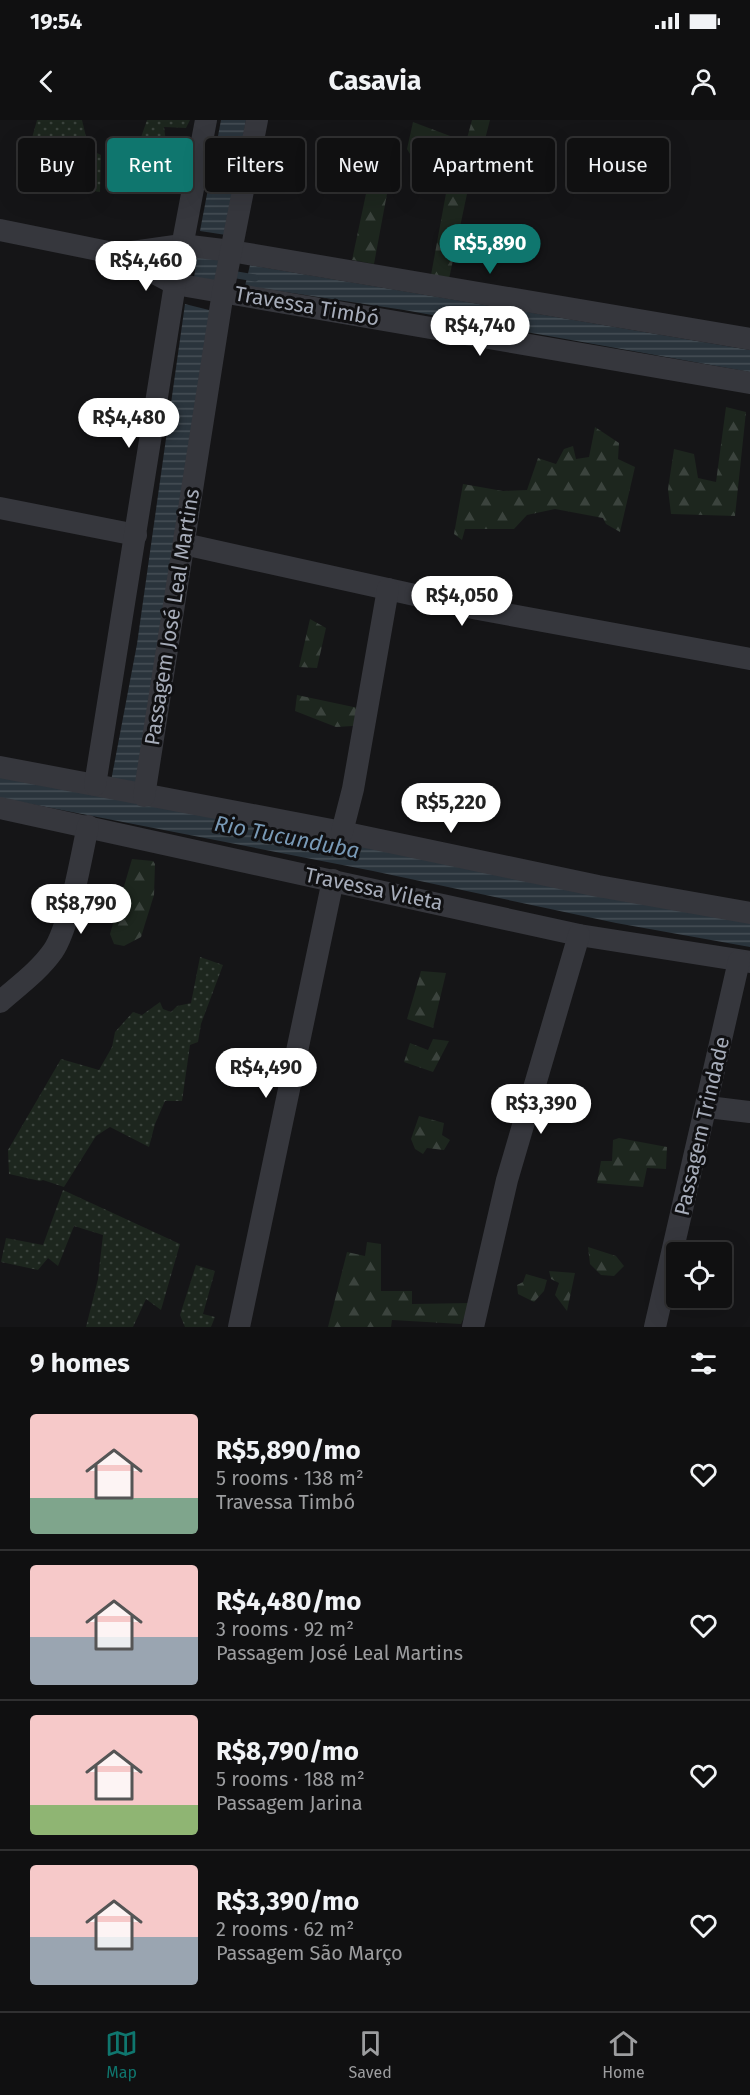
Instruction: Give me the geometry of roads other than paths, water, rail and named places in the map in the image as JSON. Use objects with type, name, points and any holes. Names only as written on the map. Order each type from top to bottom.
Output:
[{"type":"street","points":[[95,785],[136,535],[190,246],[206,120]]},
{"type":"street","name":"Passagem José Leal Martins","points":[[144,796],[222,288],[257,120]]},
{"type":"street","name":"Travessa Timbó","points":[[0,230],[118,254],[182,285],[222,288],[750,383]]},
{"type":"street","name":"Travessa Timbó","points":[[118,254],[190,246],[750,339]]},
{"type":"street","points":[[0,508],[136,535]]},
{"type":"street","points":[[184,544],[478,609],[750,659]]},
{"type":"street","points":[[342,832],[353,789],[388,589]]},
{"type":"street","points":[[0,767],[342,832],[598,886],[750,913]]},
{"type":"street","name":"Travessa Vileta","points":[[0,808],[579,934],[745,961]]},
{"type":"street","points":[[0,1002],[30,976],[54,950],[68,911],[88,826]]},
{"type":"street","points":[[238,1327],[333,880]]},
{"type":"street","points":[[473,1327],[507,1180],[579,934]]},
{"type":"street","name":"Passagem Trindade","points":[[655,1327],[745,961]]},
{"type":"street","points":[[708,1107],[750,1112]]},
{"type":"water","points":[[221,120],[246,120],[243,138],[218,138]]},
{"type":"water","points":[[207,192],[233,192],[226,235],[200,231]]},
{"type":"water","points":[[197,256],[223,259],[218,289],[193,285]]},
{"type":"water","points":[[250,265],[750,350],[750,372],[404,310],[245,286]]},
{"type":"water","points":[[185,304],[213,311],[137,785],[111,781],[137,644]]},
{"type":"water","name":"Rio Tucunduba","points":[[0,775],[750,922],[750,947],[616,923],[373,871],[0,798]]},
{"type":"waterway","points":[[231,274],[255,278]]}]
